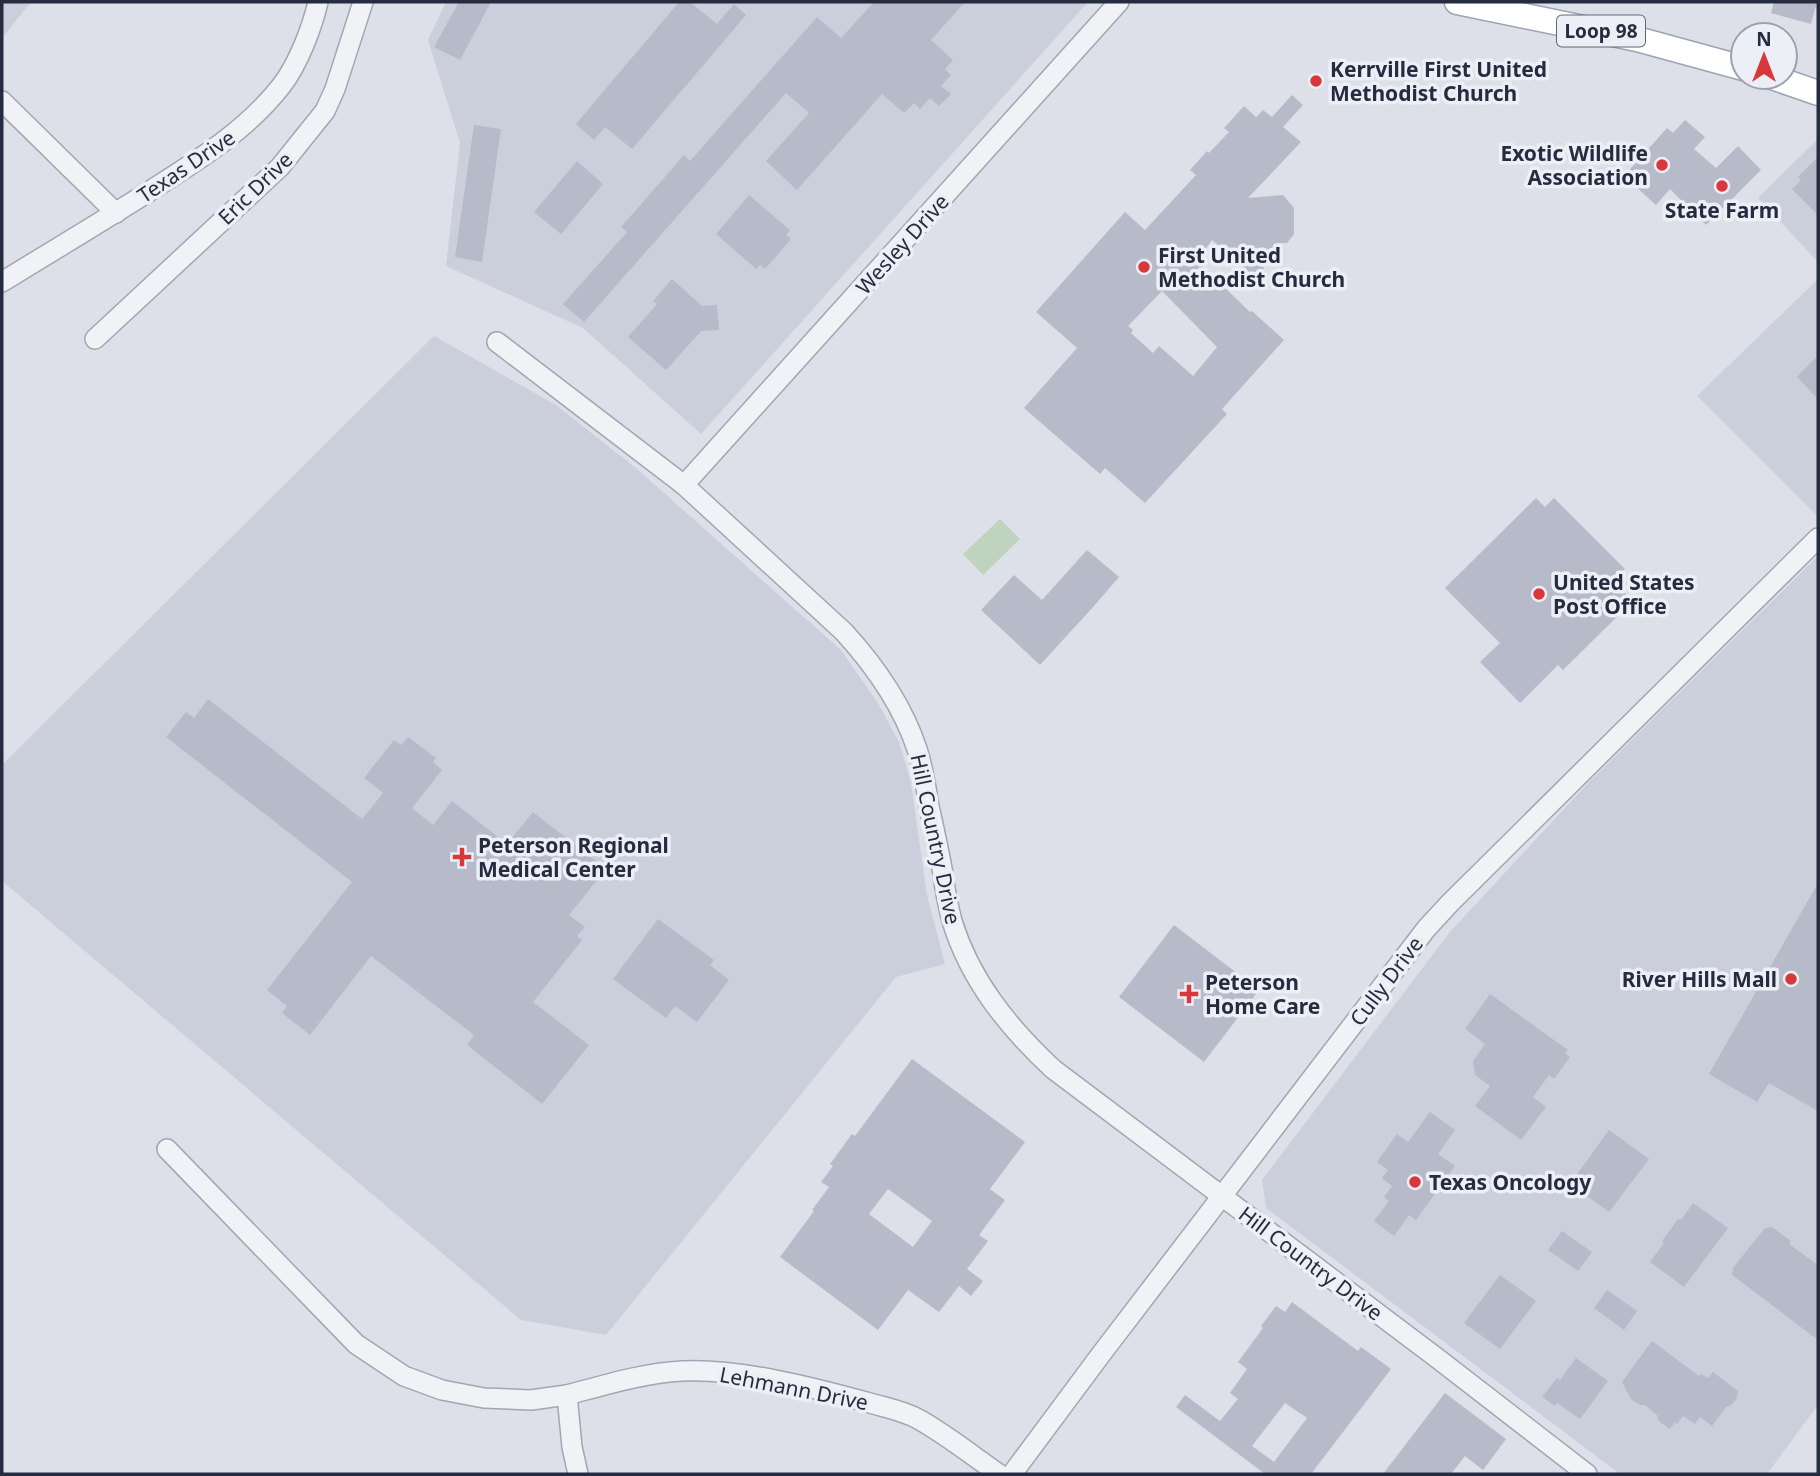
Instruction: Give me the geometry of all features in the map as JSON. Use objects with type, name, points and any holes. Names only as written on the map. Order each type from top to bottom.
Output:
[{"type":"main road","name":"Loop 98","points":[[1457,2],[1637,39],[1729,64]]},
{"type":"main road","points":[[1799,86],[1818,93]]},
{"type":"street","name":"Texas Drive","points":[[2,282],[116,213],[243,128],[284,82],[298,57],[318,2]]},
{"type":"street","name":"Eric Drive","points":[[95,339],[280,167],[302,141],[325,111],[335,89],[363,2]]},
{"type":"street","name":"Wesley Drive","points":[[684,485],[1119,2]]},
{"type":"street","points":[[2,101],[116,213]]},
{"type":"street","name":"Hill Country Drive","points":[[497,342],[684,485],[844,632],[863,653],[887,686],[917,750],[952,921],[972,968],[989,998],[1026,1044],[1053,1069],[1587,1474]]},
{"type":"street","name":"Cully Drive","points":[[1012,1474],[1426,929],[1818,538]]},
{"type":"street","name":"Lehmann Drive","points":[[167,1149],[356,1344],[404,1376],[442,1390],[484,1398],[531,1400],[567,1395],[646,1375],[682,1371],[718,1372],[775,1381],[844,1396],[919,1419],[999,1474]]},
{"type":"street","points":[[567,1395],[572,1447],[578,1474]]},
{"type":"shaded area","points":[[2,2],[31,2],[2,38]]},
{"type":"shaded area","points":[[446,2],[1088,2],[701,434],[583,328],[446,266],[460,143],[428,40]]},
{"type":"shaded area","points":[[1818,139],[1818,262],[1758,198]]},
{"type":"shaded area","points":[[1818,279],[1818,517],[1697,396]]},
{"type":"shaded area","name":"Peterson Regional Medical Center","points":[[434,336],[556,405],[637,469],[841,650],[879,705],[899,742],[911,783],[927,895],[945,964],[896,977],[606,1335],[521,1320],[2,881],[2,765]]},
{"type":"shaded area","points":[[1818,556],[1818,1405],[1767,1474],[1620,1474],[1266,1208],[1262,1180],[1449,933],[1590,781]]},
{"type":"green space","points":[[1000,519],[1020,539],[983,575],[963,554]]},
{"type":"building","points":[[459,2],[491,2],[460,60],[434,47]]},
{"type":"building","points":[[679,2],[690,2],[717,24],[734,4],[746,15],[632,149],[605,127],[594,140],[576,124]]},
{"type":"building","points":[[874,2],[965,2],[931,40],[953,60],[945,69],[951,75],[941,86],[951,94],[939,106],[930,98],[920,109],[914,103],[904,113],[882,94],[797,190],[766,161],[809,113],[786,93],[584,322],[563,304],[627,232],[621,227],[684,155],[690,161],[817,17],[841,38]]},
{"type":"building","points":[[1774,2],[1817,2],[1811,24],[1771,13]]},
{"type":"building","points":[[1292,95],[1303,105],[1283,127],[1301,142],[1248,198],[1283,195],[1294,208],[1294,234],[1287,243],[1277,243],[1263,260],[1264,272],[1250,273],[1212,240],[1197,261],[1250,312],[1284,340],[1222,409],[1227,414],[1145,503],[1105,468],[1100,474],[1024,408],[1077,348],[1036,312],[1125,212],[1145,230],[1196,175],[1190,170],[1229,132],[1224,128],[1244,106],[1256,117],[1263,110],[1272,117]],"holes":[[[1162,291],[1217,347],[1193,376],[1159,346],[1153,353],[1131,333],[1133,330],[1128,326]]]},
{"type":"building","points":[[1685,120],[1705,137],[1694,149],[1716,168],[1738,146],[1761,170],[1706,225],[1670,189],[1656,205],[1624,176],[1667,128],[1673,133]]},
{"type":"building","points":[[474,125],[501,129],[482,262],[455,257]]},
{"type":"building","points":[[1818,157],[1818,215],[1792,189],[1801,180],[1798,177]]},
{"type":"building","points":[[577,161],[603,184],[561,234],[534,212]]},
{"type":"building","points":[[749,195],[790,230],[786,235],[791,239],[765,269],[760,265],[756,269],[716,234]]},
{"type":"building","points":[[672,279],[702,306],[717,305],[719,330],[701,331],[666,370],[628,337],[657,304],[653,301]]},
{"type":"building","points":[[1818,355],[1818,399],[1797,377]]},
{"type":"building","name":"United States Post Office","points":[[1536,498],[1545,507],[1554,498],[1625,569],[1613,581],[1633,601],[1563,670],[1558,665],[1520,703],[1480,662],[1500,643],[1445,588]]},
{"type":"building","points":[[1087,550],[1119,577],[1040,665],[981,610],[1014,575],[1042,600]]},
{"type":"building","points":[[208,699],[362,819],[383,793],[364,778],[394,740],[401,745],[408,737],[436,758],[433,762],[442,770],[412,808],[433,825],[452,801],[507,844],[533,812],[606,869],[569,915],[585,927],[577,936],[582,940],[533,1002],[589,1045],[542,1104],[467,1045],[474,1035],[371,956],[310,1035],[282,1013],[287,1006],[267,990],[352,882],[166,737],[186,712],[194,718]]},
{"type":"building","name":"River Hills Mall","points":[[1818,883],[1818,1111],[1769,1083],[1757,1102],[1709,1074]]},
{"type":"building","points":[[658,919],[714,960],[710,965],[729,980],[697,1022],[675,1006],[666,1018],[613,979]]},
{"type":"building","name":"Peterson Home Care","points":[[1174,925],[1259,990],[1204,1062],[1119,997]]},
{"type":"building","points":[[1490,994],[1568,1050],[1565,1053],[1570,1057],[1554,1079],[1549,1075],[1533,1097],[1546,1107],[1521,1140],[1475,1106],[1490,1086],[1475,1075],[1473,1061],[1485,1044],[1465,1029]]},
{"type":"building","points":[[912,1059],[1025,1142],[990,1189],[1005,1200],[979,1235],[988,1241],[967,1269],[983,1281],[971,1296],[959,1286],[939,1312],[908,1290],[878,1330],[780,1257],[829,1187],[821,1182],[833,1166],[830,1164],[852,1134],[855,1136]],"holes":[[[888,1189],[932,1221],[913,1247],[869,1214]]]},
{"type":"building","name":"Texas Oncology","points":[[1430,1112],[1455,1130],[1438,1154],[1455,1166],[1416,1220],[1409,1215],[1394,1236],[1374,1221],[1389,1201],[1384,1197],[1392,1186],[1382,1178],[1388,1170],[1377,1162],[1397,1134],[1408,1142]]},
{"type":"building","points":[[1609,1130],[1649,1159],[1609,1212],[1570,1184]]},
{"type":"building","points":[[1693,1203],[1728,1228],[1684,1287],[1650,1262],[1678,1219],[1681,1220]]},
{"type":"building","points":[[1772,1227],[1791,1241],[1789,1244],[1818,1265],[1818,1340],[1731,1274],[1734,1271],[1732,1269],[1765,1228]]},
{"type":"building","points":[[1562,1231],[1592,1252],[1578,1271],[1548,1250]]},
{"type":"building","points":[[1500,1275],[1536,1301],[1500,1349],[1464,1323]]},
{"type":"building","points":[[1607,1290],[1637,1311],[1624,1330],[1594,1308]]},
{"type":"building","points":[[1292,1302],[1358,1351],[1361,1347],[1391,1369],[1311,1474],[1265,1474],[1176,1407],[1185,1395],[1220,1421],[1238,1399],[1230,1393],[1247,1369],[1238,1362],[1276,1306],[1285,1312]],"holes":[[[1285,1403],[1307,1418],[1274,1462],[1252,1446]]]},
{"type":"building","points":[[1652,1341],[1699,1376],[1701,1374],[1708,1378],[1713,1372],[1738,1391],[1737,1398],[1726,1407],[1712,1426],[1700,1417],[1695,1424],[1683,1416],[1670,1429],[1645,1405],[1631,1399],[1622,1382]]},
{"type":"building","points":[[1576,1358],[1608,1381],[1580,1419],[1557,1403],[1555,1406],[1542,1397],[1557,1378],[1560,1380]]},
{"type":"building","points":[[1445,1393],[1506,1439],[1483,1470],[1465,1456],[1451,1474],[1383,1474]]},
{"type":"place","name":"Kerrville First United Methodist Church","points":[[1316,81]]},
{"type":"place","name":"Exotic Wildlife Association","points":[[1662,165]]},
{"type":"place","name":"State Farm","points":[[1722,186]]},
{"type":"place","name":"First United Methodist Church","points":[[1144,267]]},
{"type":"place","name":"United States Post Office","points":[[1539,594]]},
{"type":"place","name":"Peterson Regional Medical Center","points":[[462,857]]},
{"type":"place","name":"River Hills Mall","points":[[1791,979]]},
{"type":"place","name":"Peterson Home Care","points":[[1189,994]]},
{"type":"place","name":"Texas Oncology","points":[[1415,1182]]}]
